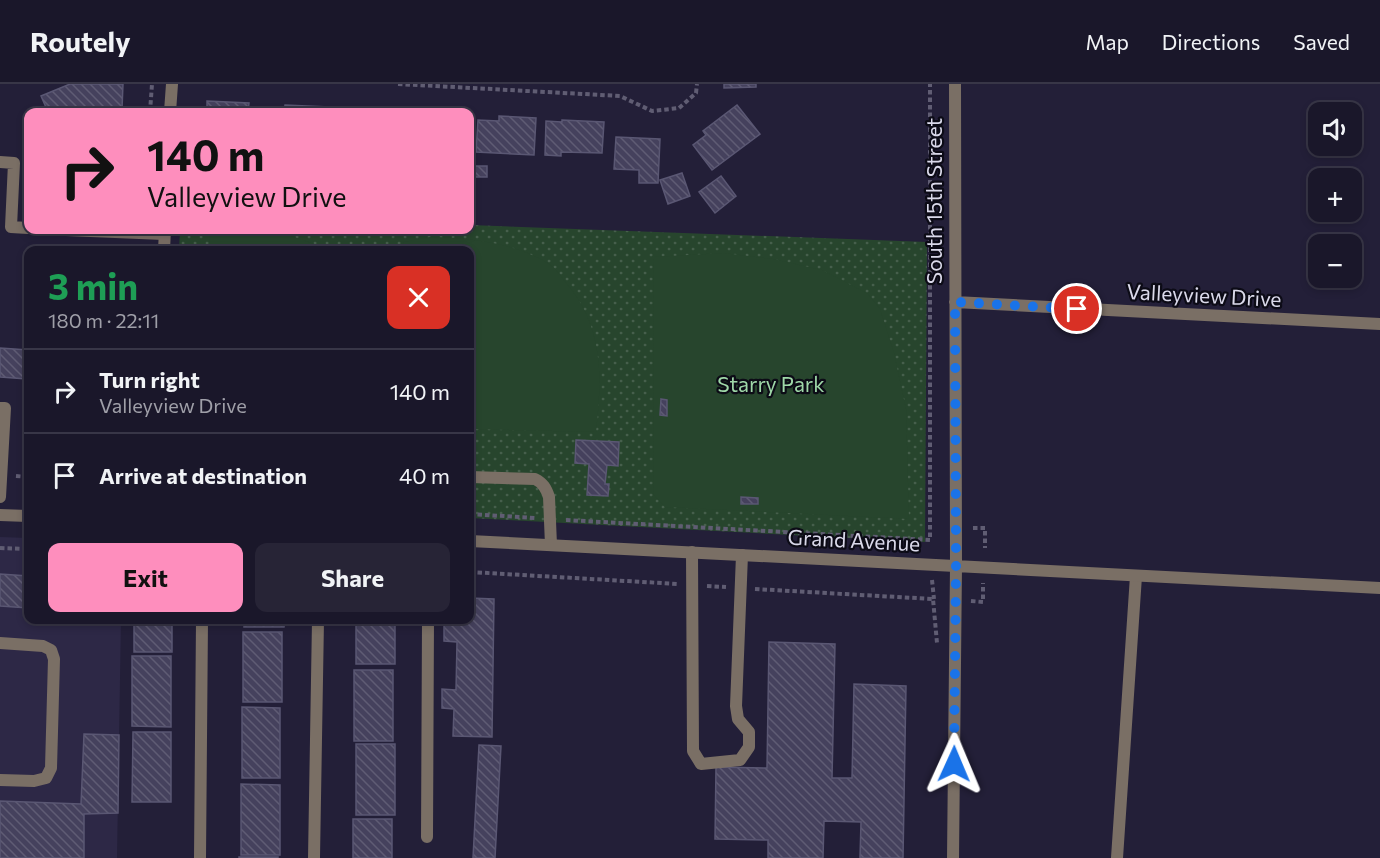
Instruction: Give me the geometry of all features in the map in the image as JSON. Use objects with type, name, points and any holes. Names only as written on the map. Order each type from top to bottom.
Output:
[{"type":"street","points":[[170,108],[172,84]]},
{"type":"street","name":"South 15th Street","points":[[952,858],[956,566],[955,84]]},
{"type":"street","points":[[0,162],[14,163],[11,227],[24,228]]},
{"type":"street","name":"Valleyview Drive","points":[[955,302],[1380,324]]},
{"type":"street","points":[[0,408],[5,408],[0,497]]},
{"type":"street","points":[[474,477],[535,479],[541,482],[549,496],[551,545]]},
{"type":"street","points":[[0,515],[24,516]]},
{"type":"street","name":"Grand Avenue","points":[[474,541],[1380,588]]},
{"type":"street","points":[[692,552],[693,751],[701,764],[740,760],[748,747],[749,732],[738,719],[736,706],[742,555]]},
{"type":"street","points":[[1117,858],[1136,576]]},
{"type":"street","points":[[200,858],[202,624]]},
{"type":"street","points":[[314,858],[318,624]]},
{"type":"street","points":[[427,837],[428,624]]},
{"type":"street","points":[[0,643],[43,645],[51,650],[54,659],[51,768],[46,778],[33,781],[0,780]]},
{"type":"path","points":[[150,108],[152,84]]},
{"type":"path","points":[[398,84],[620,96],[652,111],[679,108],[696,93],[697,84]]},
{"type":"path","points":[[474,514],[930,540],[930,84]]},
{"type":"path","points":[[973,528],[985,528],[985,548]]},
{"type":"path","points":[[0,548],[24,549]]},
{"type":"path","points":[[932,580],[933,599],[942,600]]},
{"type":"path","points":[[970,602],[983,602],[983,582]]},
{"type":"shaded area","points":[[0,537],[24,538],[24,624],[121,624],[117,858],[0,858]]},
{"type":"green space","name":"Starry Park","points":[[474,225],[927,242],[925,542],[474,518],[474,246],[179,246],[180,234],[474,234]]},
{"type":"green space","points":[[210,234],[285,234],[320,246],[209,246]]},
{"type":"green space","points":[[430,237],[476,240],[506,246],[549,264],[579,301],[594,336],[599,373],[596,432],[474,429],[474,246],[404,246],[404,242]]},
{"type":"green space","points":[[723,253],[773,259],[822,270],[868,294],[880,309],[894,353],[906,409],[909,519],[665,507],[654,495],[653,257]]},
{"type":"building","points":[[70,84],[123,84],[122,108],[46,108],[41,96]]},
{"type":"building","points":[[724,84],[756,84],[756,87],[724,88]]},
{"type":"building","points":[[207,101],[249,103],[248,108],[207,108]]},
{"type":"building","points":[[285,105],[329,107],[329,108],[285,108]]},
{"type":"building","points":[[737,105],[760,134],[712,170],[693,145],[706,135],[703,131]]},
{"type":"building","points":[[499,116],[536,118],[534,155],[476,152],[478,120],[499,121]]},
{"type":"building","points":[[562,120],[604,122],[602,153],[561,152],[561,156],[545,155],[546,121],[562,122]]},
{"type":"building","points":[[616,137],[660,139],[658,183],[639,183],[639,170],[614,169]]},
{"type":"building","points":[[474,166],[487,166],[487,177],[474,177]]},
{"type":"building","points":[[682,173],[690,196],[668,204],[660,180]]},
{"type":"building","points":[[721,176],[736,196],[715,213],[699,192]]},
{"type":"building","points":[[0,348],[24,350],[24,379],[0,377]]},
{"type":"building","points":[[661,399],[667,400],[667,416],[660,415]]},
{"type":"building","points":[[576,440],[619,442],[618,466],[607,465],[605,484],[609,484],[608,496],[587,495],[589,464],[575,463]]},
{"type":"building","points":[[741,497],[758,498],[758,504],[741,504]]},
{"type":"building","points":[[0,574],[24,576],[24,608],[0,606]]},
{"type":"building","points":[[474,598],[494,599],[492,737],[453,736],[454,709],[442,708],[442,689],[456,690],[457,642],[444,641],[444,624],[474,624]]},
{"type":"building","points":[[134,624],[172,624],[172,652],[134,652]]},
{"type":"building","points":[[244,624],[284,624],[284,627],[244,627]]},
{"type":"building","points":[[356,624],[395,624],[395,664],[356,664]]},
{"type":"building","points":[[243,632],[282,632],[282,702],[243,702]]},
{"type":"building","points":[[769,642],[835,644],[832,778],[852,778],[854,684],[906,686],[903,858],[860,858],[861,822],[824,821],[823,858],[768,858],[768,840],[715,839],[716,767],[767,768]]},
{"type":"building","points":[[132,656],[171,656],[171,727],[132,726]]},
{"type":"building","points":[[354,670],[393,670],[393,741],[354,741]]},
{"type":"building","points":[[242,707],[280,708],[280,778],[242,778]]},
{"type":"building","points":[[133,732],[171,732],[171,802],[132,802]]},
{"type":"building","points":[[84,734],[119,735],[118,813],[84,814],[84,858],[0,858],[0,801],[81,804]]},
{"type":"building","points":[[356,744],[395,744],[395,815],[356,815]]},
{"type":"building","points":[[479,745],[501,746],[495,858],[473,858]]},
{"type":"building","points":[[241,784],[280,785],[280,855],[241,855]]},
{"type":"building","points":[[353,819],[392,819],[392,858],[353,858]]},
{"type":"building","points":[[278,857],[278,858],[239,858]]},
{"type":"route","points":[[954,764],[955,302],[1077,309]]}]
